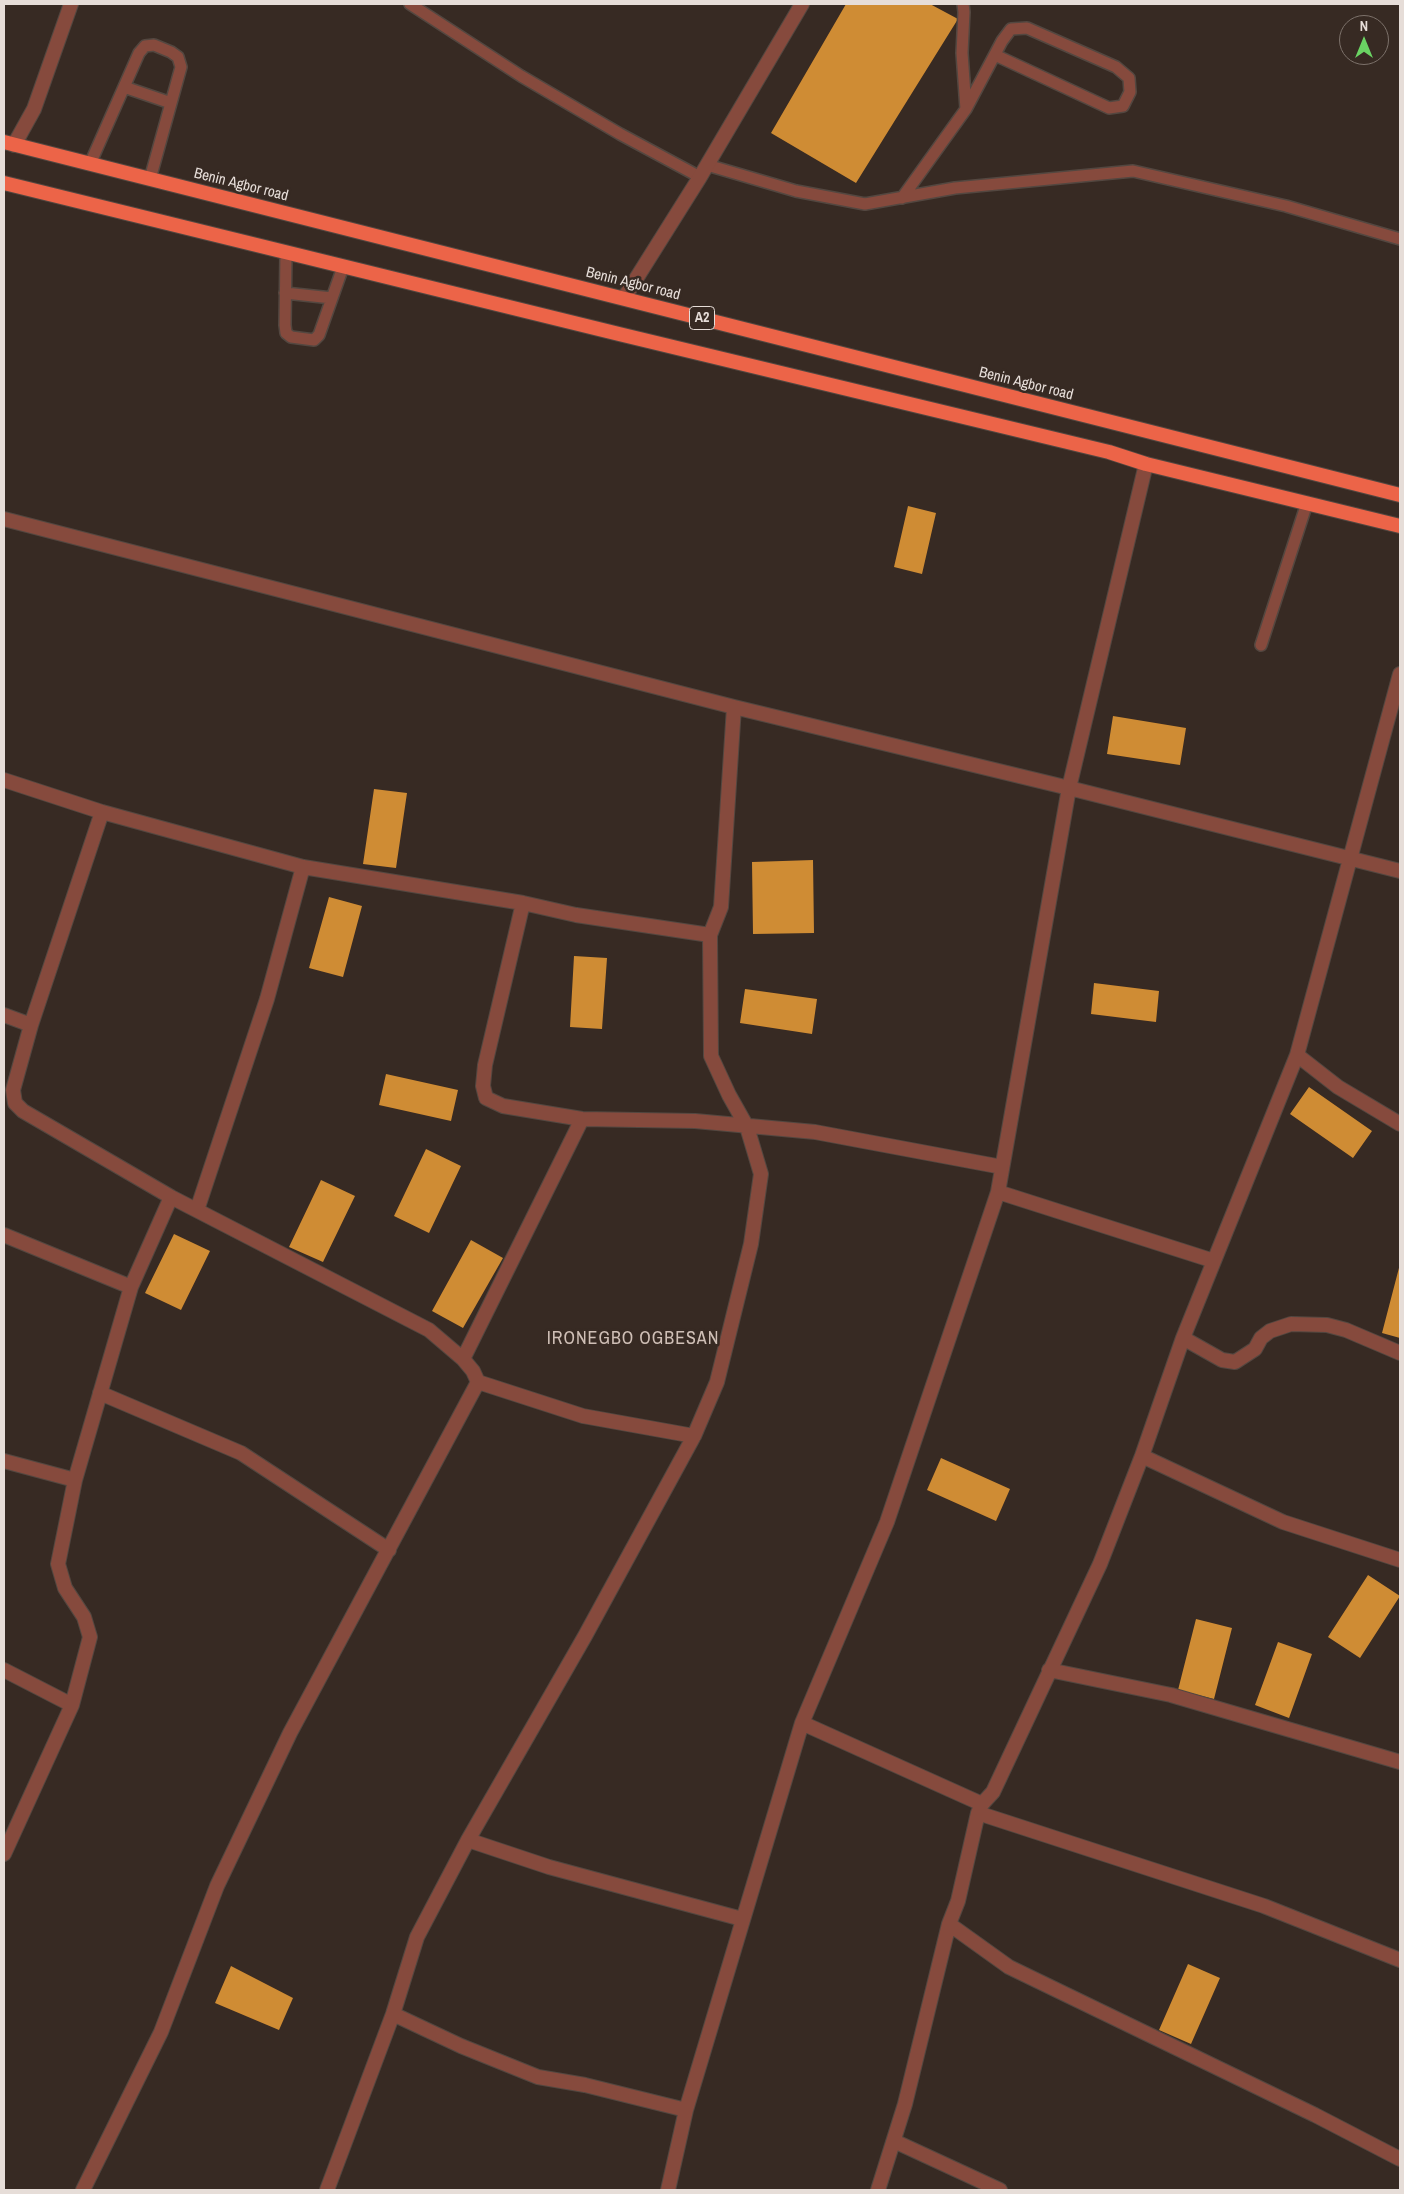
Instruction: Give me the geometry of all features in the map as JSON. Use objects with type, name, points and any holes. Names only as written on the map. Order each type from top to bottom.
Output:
[{"type":"highway","name":"Benin Agbor road","points":[[9,144],[1400,495]]},
{"type":"highway","name":"A2","points":[[4,182],[343,267],[1099,450],[1146,464],[1400,526]]},
{"type":"street","points":[[9,144],[34,109],[71,4]]},
{"type":"street","points":[[624,298],[703,171],[802,4]]},
{"type":"street","points":[[668,2190],[686,2110],[802,1723],[887,1522],[998,1192],[1069,788],[1146,464]]},
{"type":"street","points":[[4,519],[734,707],[1400,871]]},
{"type":"street","points":[[878,2190],[905,2104],[949,1924],[958,1901],[980,1809],[993,1792],[1100,1564],[1142,1456],[1183,1338],[1297,1055],[1352,858],[1400,674]]},
{"type":"street","points":[[326,2190],[393,2014],[417,1937],[468,1840],[586,1636],[694,1436],[717,1382],[751,1244],[761,1174],[747,1127],[729,1095],[711,1056],[710,935],[721,907],[734,707]]},
{"type":"street","points":[[4,780],[102,812],[304,867],[523,903],[576,915],[710,935]]},
{"type":"street","points":[[102,812],[31,1025],[13,1090],[15,1103],[23,1111],[171,1197],[429,1330],[463,1359],[473,1371],[478,1382],[583,1416],[694,1436]]},
{"type":"street","points":[[197,1210],[267,998],[304,867]]},
{"type":"street","points":[[523,903],[486,1065],[483,1086],[486,1098],[504,1106],[582,1119],[694,1121],[815,1132],[1002,1167]]},
{"type":"street","points":[[4,1015],[31,1025]]},
{"type":"street","points":[[1297,1055],[1338,1087],[1400,1124]]},
{"type":"street","points":[[463,1359],[582,1119]]},
{"type":"street","points":[[998,1192],[1214,1260]]},
{"type":"street","points":[[4,1854],[72,1705],[90,1636],[84,1617],[65,1588],[58,1564],[74,1480],[131,1287],[171,1197]]},
{"type":"street","points":[[4,1235],[131,1287]]},
{"type":"street","points":[[1183,1338],[1222,1360],[1235,1362],[1255,1349],[1261,1338],[1270,1331],[1291,1324],[1327,1325],[1346,1330],[1400,1353]]},
{"type":"street","points":[[82,2190],[161,2032],[221,1877],[290,1733],[478,1382]]},
{"type":"street","points":[[100,1393],[241,1453],[389,1550]]},
{"type":"street","points":[[1142,1456],[1283,1522],[1400,1560]]},
{"type":"street","points":[[4,1460],[74,1480]]},
{"type":"street","points":[[4,1670],[72,1705]]},
{"type":"street","points":[[1049,1670],[1171,1695],[1400,1762]]},
{"type":"street","points":[[802,1723],[980,1809],[1264,1906],[1400,1960]]},
{"type":"street","points":[[468,1840],[558,1869],[742,1919]]},
{"type":"street","points":[[949,1924],[1008,1968],[1315,2115],[1400,2159]]},
{"type":"street","points":[[393,2014],[461,2046],[538,2077],[585,2085],[686,2110]]},
{"type":"street","points":[[894,2141],[1000,2190]]},
{"type":"lane","points":[[410,4],[521,76],[620,134],[703,171],[865,204],[955,188],[1133,171],[1286,206],[1400,239]]},
{"type":"lane","points":[[963,4],[962,53],[966,109]]},
{"type":"lane","points":[[902,198],[966,109],[994,55],[1011,29],[1027,28],[1116,67],[1129,78],[1130,92],[1124,106],[1108,108],[994,55]]},
{"type":"lane","points":[[90,164],[139,53],[145,46],[154,46],[171,52],[178,57],[181,67],[150,179]]},
{"type":"lane","points":[[124,87],[171,103]]},
{"type":"lane","points":[[286,253],[286,333],[291,337],[314,340],[319,335],[343,267]]},
{"type":"lane","points":[[286,293],[332,298]]},
{"type":"lane","points":[[1261,645],[1307,503]]},
{"type":"building","points":[[846,4],[930,4],[958,19],[856,183],[771,133]]},
{"type":"building","points":[[908,506],[936,513],[922,574],[894,567]]},
{"type":"building","points":[[1113,716],[1186,728],[1180,765],[1107,754]]},
{"type":"building","points":[[374,789],[407,793],[396,868],[363,864]]},
{"type":"building","points":[[813,860],[814,933],[753,934],[752,862]]},
{"type":"building","points":[[329,897],[362,906],[343,977],[309,968]]},
{"type":"building","points":[[574,956],[607,958],[602,1029],[570,1027]]},
{"type":"building","points":[[1094,983],[1159,991],[1156,1022],[1091,1014]]},
{"type":"building","points":[[745,989],[817,999],[812,1034],[740,1023]]},
{"type":"building","points":[[386,1074],[458,1090],[451,1121],[379,1105]]},
{"type":"building","points":[[1309,1087],[1372,1131],[1353,1158],[1290,1114]]},
{"type":"building","points":[[426,1149],[461,1166],[429,1233],[394,1216]]},
{"type":"building","points":[[321,1180],[355,1196],[323,1262],[289,1247]]},
{"type":"building","points":[[174,1234],[210,1251],[181,1310],[145,1293]]},
{"type":"building","points":[[471,1240],[503,1258],[463,1328],[432,1311]]},
{"type":"building","points":[[1400,1264],[1400,1338],[1382,1333]]},
{"type":"building","points":[[941,1458],[1010,1489],[996,1521],[927,1490]]},
{"type":"building","points":[[1368,1575],[1400,1596],[1360,1658],[1328,1637]]},
{"type":"building","points":[[1196,1619],[1232,1628],[1214,1699],[1178,1690]]},
{"type":"building","points":[[1278,1642],[1312,1654],[1289,1718],[1255,1705]]},
{"type":"building","points":[[1188,1964],[1220,1978],[1191,2044],[1159,2030]]},
{"type":"building","points":[[231,1966],[293,1998],[279,2030],[215,2003]]},
{"type":"district","name":"IRONEGBO OGBESAN","points":[[633,1339]]}]
